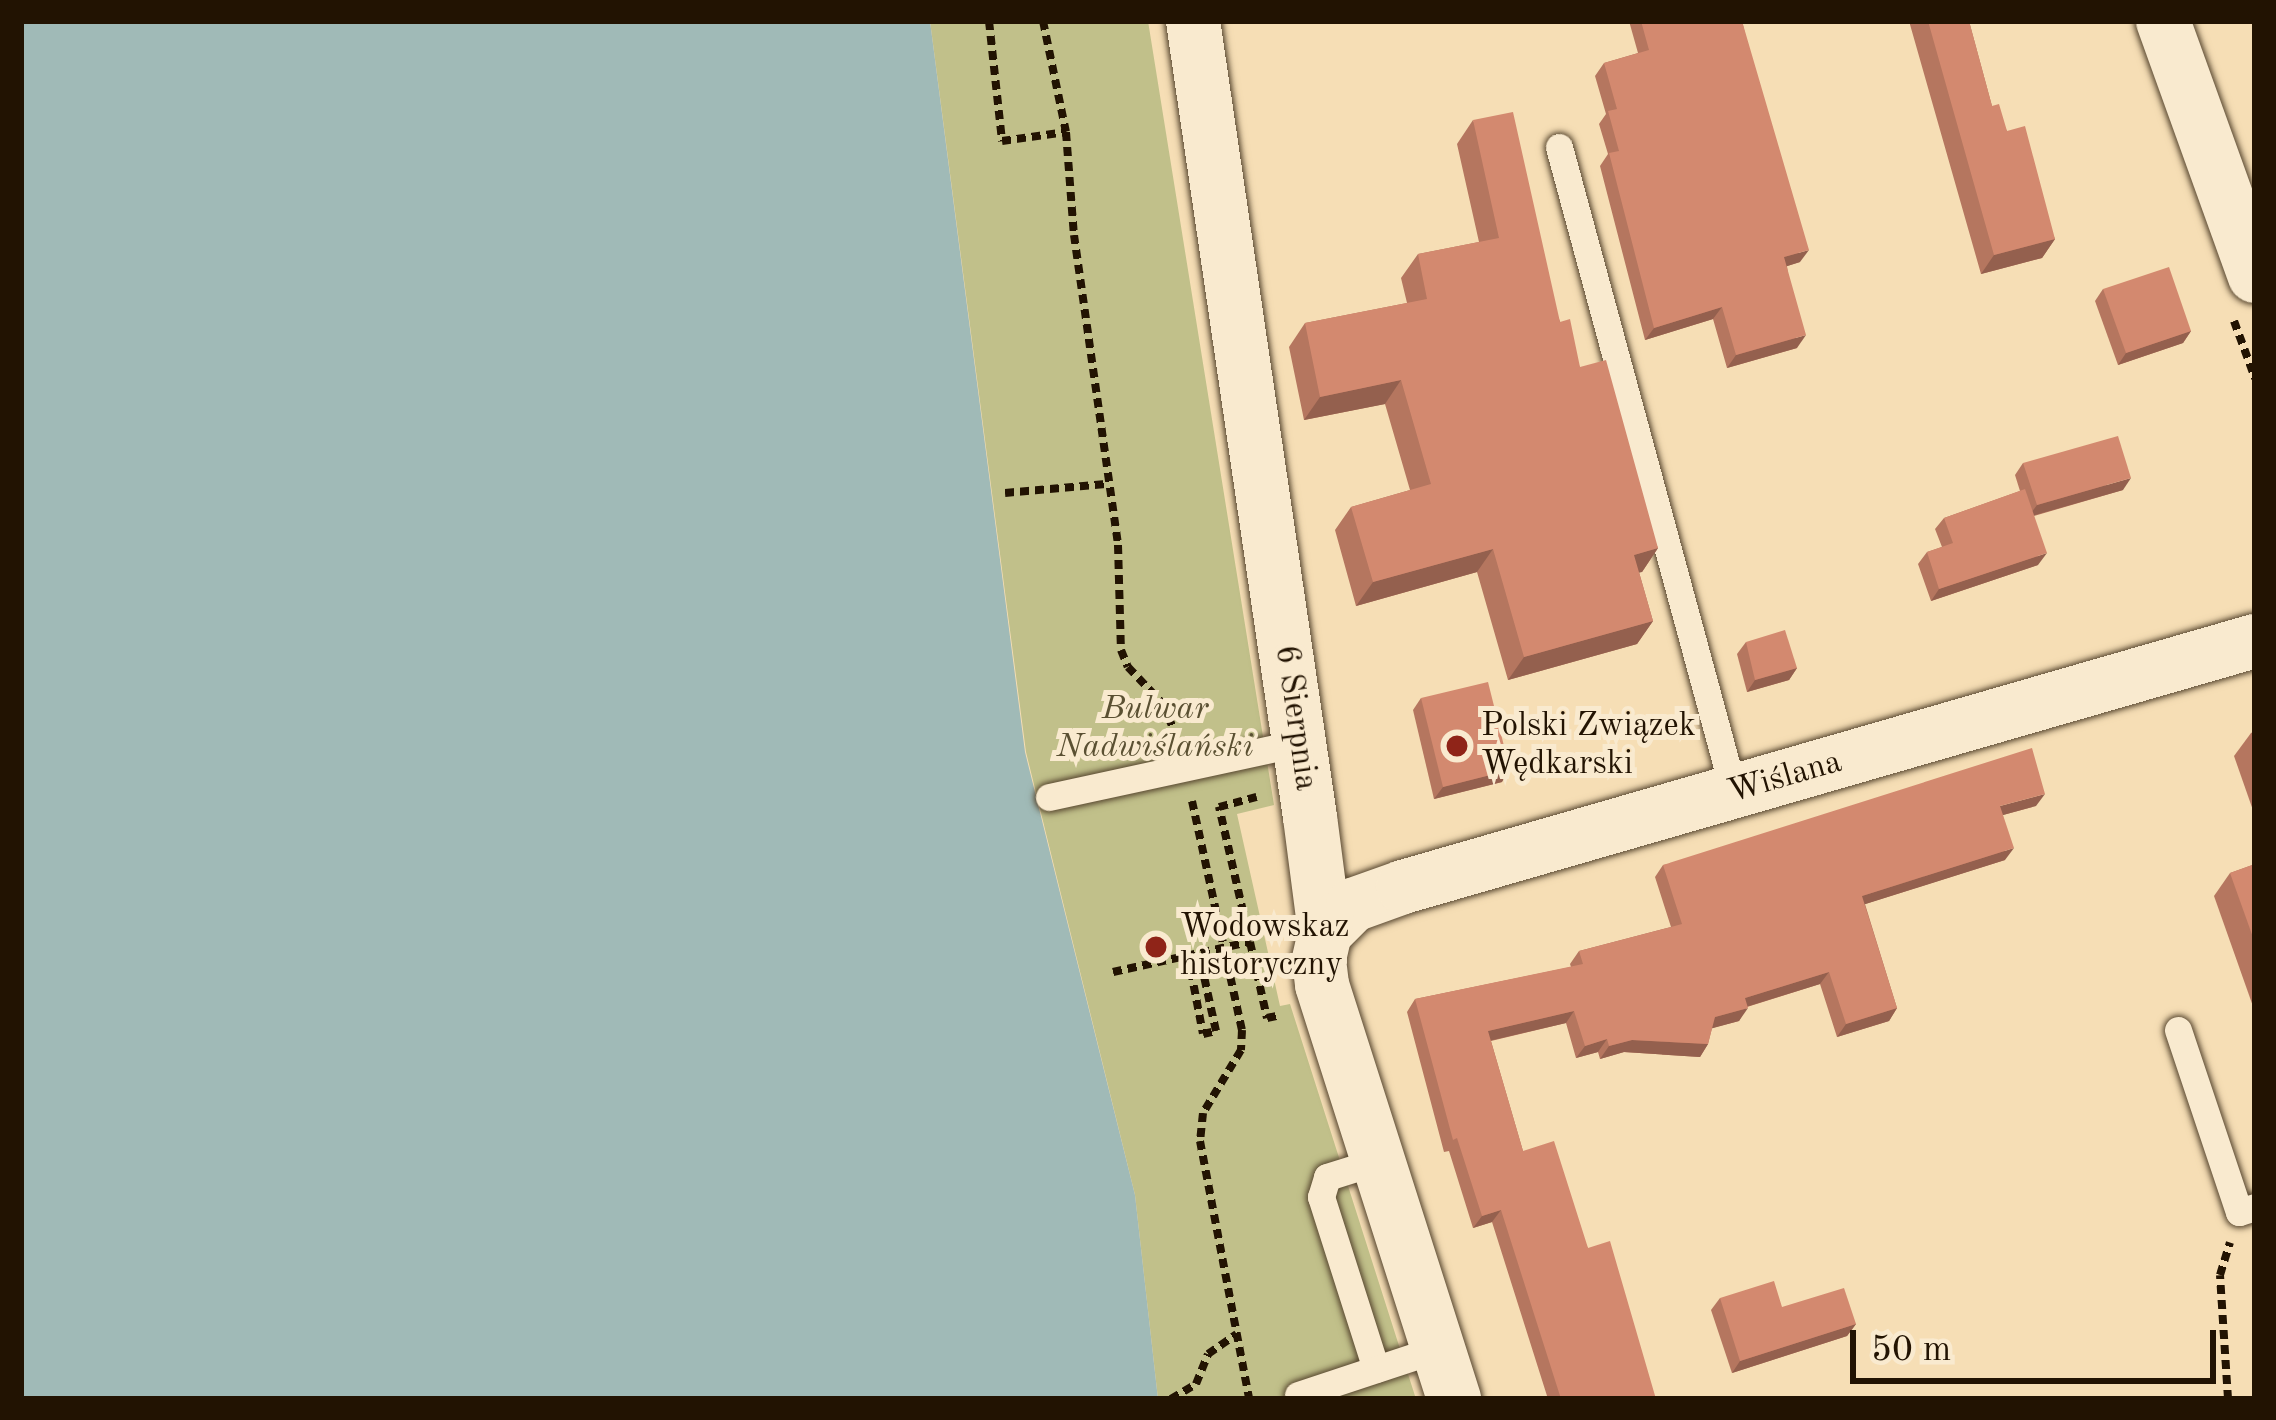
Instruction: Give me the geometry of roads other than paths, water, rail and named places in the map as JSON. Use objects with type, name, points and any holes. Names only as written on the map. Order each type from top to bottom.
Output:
[{"type":"street","name":"6 Sierpnia","points":[[1193,21],[1325,933],[1319,960],[1322,985],[1446,1374]]},
{"type":"street","points":[[2163,21],[2255,276]]},
{"type":"street","name":"Wiślana","points":[[1325,933],[1353,905],[1403,887],[2255,641]]},
{"type":"lane","points":[[1559,147],[1734,793]]},
{"type":"lane","points":[[1049,796],[1299,743]]},
{"type":"lane","points":[[2178,1030],[2247,1210]]},
{"type":"lane","points":[[1376,1369],[1321,1197],[1327,1178],[1378,1161]]},
{"type":"lane","points":[[1298,1395],[1376,1369],[1446,1374]]},
{"type":"water","points":[[21,21],[930,21],[1025,752],[1135,1195],[1158,1399],[21,1399]]},
{"type":"place","name":"Polski Związek Wędkarski","points":[[1457,746]]},
{"type":"place","name":"Wodowskaz historyczny","points":[[1156,947]]},
{"type":"park label","name":"Bulwar Nadwiślański","points":[[1155,729]]}]
